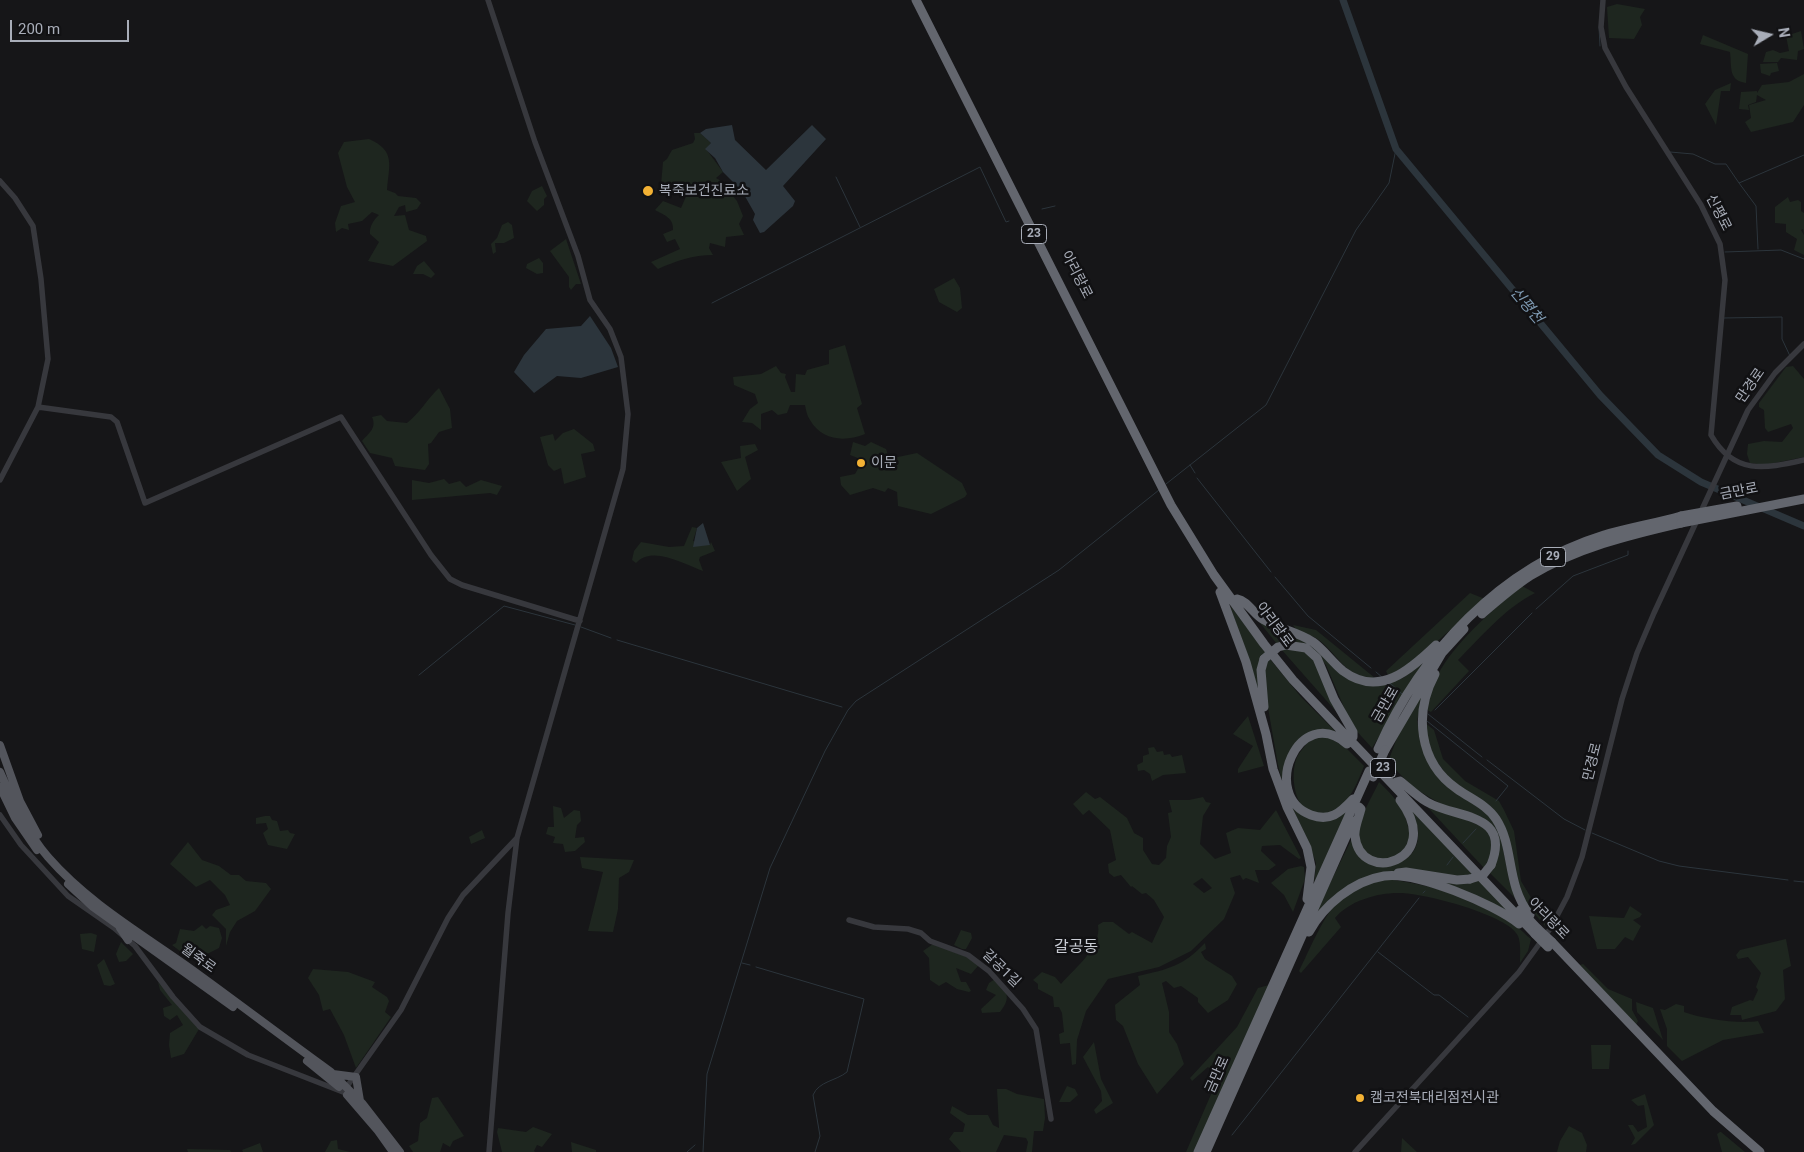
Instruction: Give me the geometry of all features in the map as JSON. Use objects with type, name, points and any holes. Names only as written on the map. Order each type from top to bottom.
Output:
[{"type":"highway","name":"아리랑로","points":[[916,0],[1154,467],[1214,575],[1293,680],[1357,749],[1395,784]]},
{"type":"highway","name":"아리랑로","points":[[922,0],[1154,467]]},
{"type":"highway","name":"금만로","points":[[1206,1152],[1409,691],[1446,639],[1516,578],[1570,548],[1603,535],[1804,494]]},
{"type":"highway","name":"금만로","points":[[1382,749],[1442,653],[1466,628],[1530,576],[1575,553],[1611,540],[1681,520],[1804,499]]},
{"type":"highway","name":"아리랑로","points":[[1173,503],[1238,599],[1281,658],[1395,784],[1536,930],[1709,1116],[1752,1152]]},
{"type":"highway","points":[[1214,575],[1213,580],[1225,599],[1246,662],[1287,807],[1307,848],[1311,867],[1309,892],[1299,920],[1301,922]]},
{"type":"highway","name":"29","points":[[1238,599],[1242,600],[1257,616],[1312,641],[1349,674],[1369,681],[1380,682],[1397,677],[1410,670],[1446,636],[1446,639]]},
{"type":"highway","points":[[1386,876],[1436,884],[1483,902],[1506,914],[1530,934],[1536,930],[1538,924],[1519,897],[1513,881],[1504,837],[1496,819],[1480,803],[1456,789],[1440,773],[1427,750],[1421,724],[1424,700],[1438,669],[1468,632],[1466,628]]},
{"type":"highway","points":[[1275,770],[1262,699],[1260,670],[1264,659],[1278,647],[1286,644],[1306,648],[1317,658],[1334,699],[1353,732],[1353,737]]},
{"type":"highway","points":[[1357,749],[1351,748],[1340,738],[1330,734],[1319,733],[1309,736],[1300,744],[1290,760],[1285,776],[1288,792],[1295,806],[1319,818],[1331,818],[1342,811],[1359,794]]},
{"type":"highway","name":"금만로","points":[[1198,1152],[1359,794],[1371,774]]},
{"type":"highway","points":[[1297,949],[1299,949],[1313,924],[1338,898],[1363,881],[1406,872],[1457,880],[1470,879],[1482,875],[1492,865],[1496,852],[1495,838],[1492,830],[1484,822],[1428,802],[1400,781],[1395,784],[1394,792],[1404,806],[1414,830],[1414,840],[1408,852],[1399,860],[1392,863],[1373,862],[1360,850],[1355,834],[1361,810],[1359,807]]},
{"type":"highway","name":"아리랑로","points":[[1550,945],[1713,1111],[1760,1152]]},
{"type":"main road","points":[[0,745],[20,801],[38,836],[70,879]]},
{"type":"main road","name":"월죽로","points":[[0,772],[14,805],[28,828],[47,856],[70,879],[116,916],[333,1074],[393,1152]]},
{"type":"main road","name":"월죽로","points":[[0,787],[15,818],[42,856],[62,879],[117,924],[360,1101],[400,1152]]},
{"type":"main road","points":[[117,924],[128,940]]},
{"type":"main road","points":[[333,1074],[356,1077],[360,1101]]},
{"type":"street","points":[[488,0],[535,142],[578,256],[590,300],[610,330],[621,357],[628,414],[626,454],[517,838],[508,914],[489,1152]]},
{"type":"street","name":"신평로","points":[[1603,0],[1601,28],[1605,48],[1626,87],[1705,211],[1720,244],[1725,280],[1710,435],[1726,457]]},
{"type":"street","points":[[0,182],[15,198],[33,226],[41,279],[48,359],[38,407],[0,480]]},
{"type":"street","name":"만경로","points":[[1355,1152],[1519,972],[1550,929],[1567,897],[1582,857],[1622,698],[1637,653],[1748,410],[1775,372],[1804,344]]},
{"type":"street","points":[[38,407],[111,417],[117,422],[145,503],[341,417],[427,548],[450,579],[462,585],[580,621]]},
{"type":"street","points":[[1726,457],[1749,466],[1766,467],[1804,460]]},
{"type":"street","points":[[0,815],[20,844],[68,896],[128,940],[200,1027],[248,1055],[345,1090],[356,1077],[401,1010],[448,918],[463,895],[517,838]]},
{"type":"street","name":"갈공1길","points":[[849,920],[874,927],[908,929],[921,933],[930,940],[968,955],[989,971],[1023,1009],[1036,1029],[1051,1119]]},
{"type":"shaded area","points":[[1617,4],[1645,9],[1640,17],[1642,25],[1634,39],[1609,38],[1607,7]]},
{"type":"shaded area","points":[[1801,31],[1804,49],[1798,51],[1797,60],[1781,58],[1778,62],[1763,62],[1766,52],[1773,50],[1780,53],[1789,51],[1786,36]]},
{"type":"shaded area","points":[[1703,35],[1748,54],[1746,83],[1736,79],[1734,76],[1731,68],[1730,52],[1700,44]]},
{"type":"shaded area","points":[[1777,63],[1779,71],[1771,73],[1770,76],[1761,73],[1760,64]]},
{"type":"shaded area","points":[[1804,74],[1804,105],[1793,122],[1751,132],[1745,122],[1751,118],[1749,105],[1766,100],[1757,95],[1756,102],[1748,105],[1749,110],[1739,109],[1741,92],[1757,91],[1757,93],[1762,85],[1789,82]]},
{"type":"shaded area","points":[[1731,83],[1730,91],[1721,91],[1716,125],[1705,104],[1715,90]]},
{"type":"shaded area","points":[[732,125],[735,140],[766,170],[812,125],[826,139],[783,186],[795,201],[793,206],[764,232],[760,233],[753,220],[755,214],[742,191],[723,172],[715,158],[705,149],[711,143],[700,133],[706,129]]},
{"type":"shaded area","points":[[694,133],[700,133],[711,143],[706,149],[723,172],[716,178],[726,184],[725,187],[737,201],[743,216],[739,224],[744,235],[726,237],[725,247],[710,243],[709,248],[713,255],[685,259],[658,269],[651,262],[680,249],[675,239],[667,242],[663,234],[673,230],[672,223],[665,215],[655,210],[663,201],[681,208],[688,192],[682,183],[661,185],[663,162],[672,150],[693,143],[695,139]]},
{"type":"shaded area","points":[[369,139],[378,144],[387,154],[389,166],[387,190],[398,196],[416,198],[421,203],[417,209],[406,212],[405,205],[399,207],[394,216],[405,215],[409,230],[426,236],[427,241],[393,266],[368,261],[379,242],[370,234],[370,229],[372,223],[379,215],[372,212],[362,221],[348,224],[349,230],[342,228],[336,232],[335,223],[341,206],[355,202],[347,187],[338,153],[344,142]]},
{"type":"shaded area","points":[[542,186],[547,196],[544,199],[544,205],[537,211],[527,201],[532,191]]},
{"type":"shaded area","points":[[1788,197],[1790,202],[1798,200],[1801,202],[1801,211],[1804,213],[1804,234],[1803,229],[1801,230],[1804,235],[1804,255],[1794,250],[1797,239],[1786,232],[1786,224],[1775,223],[1775,207]]},
{"type":"shaded area","points":[[508,222],[512,225],[514,238],[504,243],[495,243],[496,252],[493,254],[491,244],[497,238],[502,225]]},
{"type":"shaded area","points":[[566,239],[581,284],[576,284],[571,290],[569,287],[569,277],[550,251]]},
{"type":"shaded area","points":[[539,258],[543,263],[543,273],[537,274],[526,268],[527,264]]},
{"type":"shaded area","points":[[424,261],[435,274],[431,278],[423,274],[413,274],[417,266]]},
{"type":"shaded area","points":[[954,278],[960,288],[962,308],[957,312],[939,302],[934,289]]},
{"type":"shaded area","points":[[590,316],[611,348],[618,367],[581,378],[557,376],[534,393],[514,372],[524,355],[546,329],[581,326]]},
{"type":"shaded area","points":[[845,345],[862,404],[857,408],[865,434],[842,439],[827,436],[815,427],[808,417],[805,405],[790,405],[787,413],[778,415],[772,410],[761,414],[761,430],[752,423],[742,422],[750,409],[758,403],[755,394],[734,385],[733,377],[761,374],[776,366],[781,373],[786,374],[785,377],[791,392],[795,392],[796,374],[805,375],[807,370],[829,364],[829,350]]},
{"type":"shaded area","points":[[1793,366],[1804,379],[1804,457],[1765,465],[1750,463],[1747,454],[1748,444],[1764,441],[1782,442],[1793,428],[1791,424],[1768,432],[1765,428],[1764,410],[1759,407],[1759,403],[1786,367]]},
{"type":"shaded area","points":[[439,388],[450,409],[452,428],[439,432],[431,443],[428,444],[429,464],[425,470],[395,466],[392,458],[370,453],[362,441],[373,427],[372,417],[381,415],[387,421],[407,423]]},
{"type":"shaded area","points":[[574,429],[593,444],[595,451],[581,454],[586,477],[564,484],[561,468],[554,471],[548,465],[540,437],[553,434],[555,441],[563,433]]},
{"type":"shaded area","points":[[853,442],[865,446],[871,442],[886,449],[888,455],[898,457],[917,453],[962,483],[967,494],[965,497],[931,514],[898,506],[897,492],[888,488],[885,492],[873,488],[850,495],[841,485],[840,477],[855,474],[863,460],[850,455]]},
{"type":"shaded area","points":[[755,444],[758,450],[745,457],[751,479],[737,491],[721,462],[741,458],[740,446]]},
{"type":"shaded area","points":[[444,479],[449,484],[460,481],[466,487],[481,480],[502,486],[497,495],[490,493],[412,500],[412,480],[429,483]]},
{"type":"shaded area","points":[[703,523],[710,545],[693,547],[697,528]]},
{"type":"shaded area","points":[[692,527],[697,528],[693,541],[710,545],[711,542],[715,551],[700,557],[699,560],[703,571],[659,556],[643,558],[636,563],[632,560],[634,551],[641,542],[669,547],[684,546]]},
{"type":"shaded area","points":[[1522,586],[1535,593],[1504,614],[1458,660],[1469,671],[1431,712],[1425,709],[1434,683],[1460,643],[1498,606]]},
{"type":"shaded area","points":[[1470,593],[1485,599],[1403,671],[1388,675],[1386,671]]},
{"type":"shaded area","points":[[1230,605],[1266,653],[1261,699]]},
{"type":"shaded area","points":[[1256,618],[1309,641],[1347,677],[1377,685],[1403,678],[1427,660],[1372,748],[1352,726],[1326,665],[1312,648],[1277,644]]},
{"type":"shaded area","points":[[1293,625],[1316,630],[1375,678],[1355,674],[1324,644],[1316,638],[1300,632]]},
{"type":"shaded area","points":[[1293,648],[1306,651],[1315,660],[1340,716],[1281,649]]},
{"type":"shaded area","points":[[1270,659],[1301,697],[1337,733],[1317,730],[1285,766],[1290,800],[1306,815],[1316,820],[1351,806],[1314,886],[1316,863],[1307,838],[1285,793],[1278,765],[1263,679],[1267,662]]},
{"type":"shaded area","points":[[1427,681],[1417,721],[1425,755],[1492,818],[1500,833],[1509,880],[1516,899],[1490,873],[1499,852],[1498,840],[1474,814],[1441,804],[1414,788],[1388,762],[1397,738]]},
{"type":"shaded area","points":[[1248,716],[1264,766],[1238,773],[1238,769],[1253,746],[1233,734]]},
{"type":"shaded area","points":[[1424,722],[1434,730],[1443,759],[1465,781],[1499,801],[1514,831],[1521,881],[1547,924],[1546,927],[1532,911],[1519,890],[1498,816],[1450,779],[1436,761],[1426,739]]},
{"type":"shaded area","points":[[1327,736],[1347,749],[1364,766],[1351,794],[1341,806],[1328,814],[1317,815],[1309,813],[1302,807],[1295,789],[1294,768],[1297,757],[1308,741]]},
{"type":"shaded area","points":[[1154,747],[1157,752],[1163,751],[1164,755],[1170,754],[1172,757],[1182,755],[1186,773],[1163,775],[1152,781],[1150,774],[1144,770],[1138,771],[1137,765],[1143,762],[1143,756],[1149,754],[1148,748]]},
{"type":"shaded area","points":[[1379,782],[1397,802],[1405,816],[1411,842],[1401,855],[1386,860],[1367,854],[1359,843],[1358,836],[1363,815]]},
{"type":"shaded area","points":[[1086,792],[1095,799],[1100,797],[1127,818],[1134,833],[1143,838],[1143,850],[1152,864],[1159,865],[1166,858],[1167,846],[1171,837],[1168,813],[1172,812],[1169,800],[1189,800],[1203,797],[1206,802],[1211,803],[1203,816],[1200,844],[1215,859],[1231,853],[1226,833],[1238,828],[1260,830],[1276,810],[1301,858],[1299,859],[1280,845],[1262,846],[1261,851],[1276,865],[1269,870],[1255,870],[1259,883],[1246,878],[1243,880],[1240,875],[1230,878],[1235,893],[1224,919],[1191,951],[1159,967],[1108,979],[1086,1011],[1077,1040],[1076,1064],[1072,1065],[1070,1043],[1060,1044],[1059,1034],[1064,1032],[1062,1013],[1059,1007],[1054,1007],[1053,997],[1038,989],[1038,984],[1033,980],[1042,972],[1055,977],[1061,984],[1086,957],[1096,941],[1098,925],[1103,922],[1113,922],[1129,934],[1132,932],[1152,943],[1164,917],[1154,900],[1146,893],[1142,894],[1131,887],[1121,875],[1114,877],[1109,873],[1108,864],[1116,860],[1110,830],[1089,810],[1083,815],[1073,804]],"holes":[[[1202,878],[1212,888],[1204,893],[1193,884]]]},
{"type":"shaded area","points":[[1419,798],[1487,829],[1492,849],[1490,858],[1484,868]]},
{"type":"shaded area","points":[[553,806],[561,808],[564,818],[574,810],[580,811],[581,821],[577,825],[575,838],[584,837],[585,842],[575,851],[565,852],[563,844],[553,843],[555,837],[546,834],[548,827],[554,827]]},
{"type":"shaded area","points":[[1410,808],[1472,874],[1461,876],[1368,877],[1315,914],[1356,830],[1352,844],[1361,853],[1372,859],[1394,862],[1404,860],[1412,853],[1417,843],[1418,830]]},
{"type":"shaded area","points":[[270,816],[272,820],[277,821],[280,831],[288,830],[290,833],[295,834],[287,849],[268,845],[263,833],[268,829],[266,823],[256,824],[256,818]]},
{"type":"shaded area","points":[[482,830],[485,838],[471,844],[469,837]]},
{"type":"shaded area","points":[[188,842],[202,860],[219,866],[231,875],[239,875],[246,881],[266,883],[271,889],[255,911],[237,921],[230,932],[226,946],[226,929],[212,915],[216,910],[230,905],[225,895],[210,880],[196,887],[170,864]]},
{"type":"shaded area","points":[[580,857],[634,860],[629,872],[619,878],[618,909],[613,932],[588,931],[603,872],[582,868]]},
{"type":"shaded area","points":[[1304,867],[1305,879],[1293,912],[1284,895],[1271,883],[1288,869]]},
{"type":"shaded area","points":[[1386,879],[1445,891],[1501,914],[1513,922],[1531,939],[1528,951],[1520,963],[1518,936],[1511,928],[1499,920],[1463,906],[1425,896],[1390,893],[1364,899],[1341,912],[1335,918],[1341,927],[1301,973],[1299,971],[1317,933],[1328,914],[1340,899],[1356,889]]},
{"type":"shaded area","points":[[1423,879],[1479,880],[1510,912]]},
{"type":"shaded area","points":[[1630,906],[1642,914],[1633,920],[1641,926],[1633,941],[1625,937],[1615,949],[1597,949],[1589,916],[1624,918]]},
{"type":"shaded area","points":[[202,925],[206,929],[210,926],[219,928],[222,938],[219,948],[207,954],[185,955],[172,945],[176,943],[180,929],[194,931]]},
{"type":"shaded area","points":[[961,930],[971,933],[972,938],[966,949],[954,945]]},
{"type":"shaded area","points":[[91,933],[97,935],[94,952],[82,949],[80,934]]},
{"type":"shaded area","points":[[1786,939],[1791,966],[1783,970],[1785,999],[1776,1011],[1742,1020],[1741,1015],[1730,1015],[1732,1007],[1750,1000],[1753,1001],[1758,990],[1756,987],[1761,973],[1748,957],[1738,959],[1736,955],[1740,950]]},
{"type":"shaded area","points":[[121,942],[133,954],[126,961],[119,962],[116,954]]},
{"type":"shaded area","points":[[1205,943],[1206,949],[1201,952],[1205,959],[1232,976],[1237,984],[1228,1000],[1208,1013],[1198,1002],[1198,998],[1181,986],[1174,988],[1166,981],[1162,983],[1169,1012],[1169,1032],[1177,1044],[1184,1064],[1157,1094],[1138,1064],[1123,1026],[1116,1020],[1115,1005],[1140,985],[1138,976],[1175,966],[1190,957]]},
{"type":"shaded area","points":[[933,944],[967,957],[979,965],[971,974],[956,968],[961,982],[966,982],[971,991],[957,989],[946,982],[939,986],[930,980],[929,958],[923,951]]},
{"type":"shaded area","points":[[104,959],[115,984],[110,986],[104,985],[97,965]]},
{"type":"shaded area","points":[[1583,964],[1608,989],[1632,999],[1632,1010],[1638,1021],[1636,1025],[1580,965]]},
{"type":"shaded area","points":[[313,969],[348,972],[375,982],[372,987],[387,997],[389,1001],[385,1012],[391,1017],[356,1068],[344,1035],[330,1009],[323,1011],[319,995],[308,978]]},
{"type":"shaded area","points":[[995,979],[1005,991],[1006,1002],[1000,1012],[982,1013],[981,1009],[996,995],[986,990],[989,983]]},
{"type":"shaded area","points":[[158,982],[199,1029],[184,1054],[171,1058],[170,1033],[183,1025],[177,1015],[170,1020],[164,1016],[163,1008],[172,1005],[160,990]]},
{"type":"shaded area","points":[[1269,985],[1195,1152],[1186,1152],[1219,1076],[1208,1067],[1192,1081],[1190,1078],[1237,1027],[1258,988]]},
{"type":"shaded area","points":[[1636,1002],[1653,1008],[1663,1040],[1637,1012]]},
{"type":"shaded area","points":[[1676,1004],[1684,1006],[1684,1012],[1701,1017],[1731,1021],[1758,1021],[1764,1033],[1723,1040],[1682,1061],[1667,1046],[1667,1029],[1660,1009],[1665,1010]]},
{"type":"shaded area","points":[[1094,1042],[1101,1079],[1113,1103],[1096,1114],[1094,1110],[1102,1101],[1101,1091],[1083,1057]]},
{"type":"shaded area","points":[[1591,1045],[1611,1045],[1609,1069],[1592,1069]]},
{"type":"shaded area","points":[[1067,1086],[1075,1089],[1078,1095],[1070,1102],[1059,1102]]},
{"type":"shaded area","points":[[997,1089],[1006,1089],[1017,1094],[1044,1099],[1045,1118],[1043,1131],[1034,1131],[1032,1152],[1026,1152],[1028,1142],[1026,1138],[1004,1135],[996,1152],[961,1152],[949,1139],[954,1132],[963,1132],[965,1124],[950,1113],[952,1106],[968,1115],[988,1115],[993,1125],[999,1128]]},
{"type":"shaded area","points":[[1645,1094],[1654,1125],[1635,1144],[1631,1145],[1635,1138],[1628,1125],[1633,1125],[1638,1132],[1647,1127],[1644,1105],[1638,1106],[1631,1100]]},
{"type":"shaded area","points":[[438,1097],[464,1136],[453,1141],[450,1147],[443,1143],[440,1152],[413,1152],[409,1146],[418,1141],[420,1123],[427,1118],[432,1098]]},
{"type":"shaded area","points":[[1569,1126],[1582,1133],[1587,1145],[1586,1152],[1557,1152],[1560,1141]]},
{"type":"shaded area","points":[[533,1127],[552,1134],[542,1147],[537,1145],[535,1152],[502,1152],[497,1132],[498,1128],[526,1132]]},
{"type":"shaded area","points":[[1720,1132],[1745,1152],[1722,1152],[1717,1134]]},
{"type":"shaded area","points":[[1402,1138],[1417,1152],[1401,1152]]},
{"type":"shaded area","points":[[337,1140],[338,1149],[350,1152],[325,1152],[331,1141]]},
{"type":"shaded area","points":[[571,1142],[596,1150],[596,1152],[572,1152]]},
{"type":"shaded area","points":[[260,1143],[263,1152],[243,1152],[242,1150]]},
{"type":"shaded area","points":[[187,1149],[230,1150],[231,1152],[188,1152]]},
{"type":"waterway","name":"신평천","points":[[1343,0],[1396,149],[1600,395],[1658,455],[1701,482],[1804,526]]},
{"type":"waterway","points":[[1599,27],[1600,46]]},
{"type":"waterway","points":[[1166,484],[1266,405],[1356,230],[1389,183],[1396,149]]},
{"type":"waterway","points":[[1670,152],[1693,154],[1715,164],[1726,164],[1739,183],[1804,155]]},
{"type":"waterway","points":[[712,303],[980,167],[1006,222],[1009,221]]},
{"type":"waterway","points":[[836,177],[860,227]]},
{"type":"waterway","points":[[1739,183],[1756,206],[1758,249]]},
{"type":"waterway","points":[[1042,209],[1055,206]]},
{"type":"waterway","points":[[1725,252],[1781,250],[1804,259]]},
{"type":"waterway","points":[[1724,318],[1782,317],[1782,339],[1790,356]]},
{"type":"waterway","points":[[1190,465],[1195,473]]},
{"type":"waterway","points":[[1197,478],[1271,572]]},
{"type":"waterway","points":[[703,1152],[707,1074],[770,868],[825,751],[848,710],[856,701],[1059,570],[1159,490]]},
{"type":"waterway","points":[[1536,609],[1573,576],[1628,555],[1628,551]]},
{"type":"waterway","points":[[1275,577],[1308,616],[1371,668]]},
{"type":"waterway","points":[[419,675],[504,606],[575,625]]},
{"type":"waterway","points":[[1435,710],[1532,613]]},
{"type":"waterway","points":[[581,627],[611,638]]},
{"type":"waterway","points":[[617,640],[842,707]]},
{"type":"waterway","points":[[1376,672],[1383,678]]},
{"type":"waterway","points":[[1390,683],[1402,694]]},
{"type":"waterway","points":[[1428,714],[1482,757]]},
{"type":"waterway","points":[[1427,721],[1508,786],[1496,801]]},
{"type":"waterway","points":[[1487,760],[1564,819],[1585,830]]},
{"type":"waterway","points":[[1463,843],[1476,829]]},
{"type":"waterway","points":[[1592,833],[1659,861],[1679,866],[1788,880]]},
{"type":"waterway","points":[[1447,865],[1453,857]]},
{"type":"waterway","points":[[1794,881],[1804,882]]},
{"type":"waterway","points":[[1232,1135],[1419,898]]},
{"type":"waterway","points":[[1378,952],[1434,995],[1439,995],[1468,1017]]},
{"type":"waterway","points":[[742,963],[750,965]]},
{"type":"waterway","points":[[756,967],[864,999],[847,1072],[823,1084],[813,1095],[820,1136],[815,1152]]},
{"type":"waterway","points":[[687,1152],[695,1145]]},
{"type":"place","name":"복죽보건진료소","points":[[648,191]]},
{"type":"place","name":"이문","points":[[861,463]]},
{"type":"place","name":"캠코전북대리점전시관","points":[[1360,1098]]},
{"type":"district","name":"갈공동","points":[[1076,948]]}]
